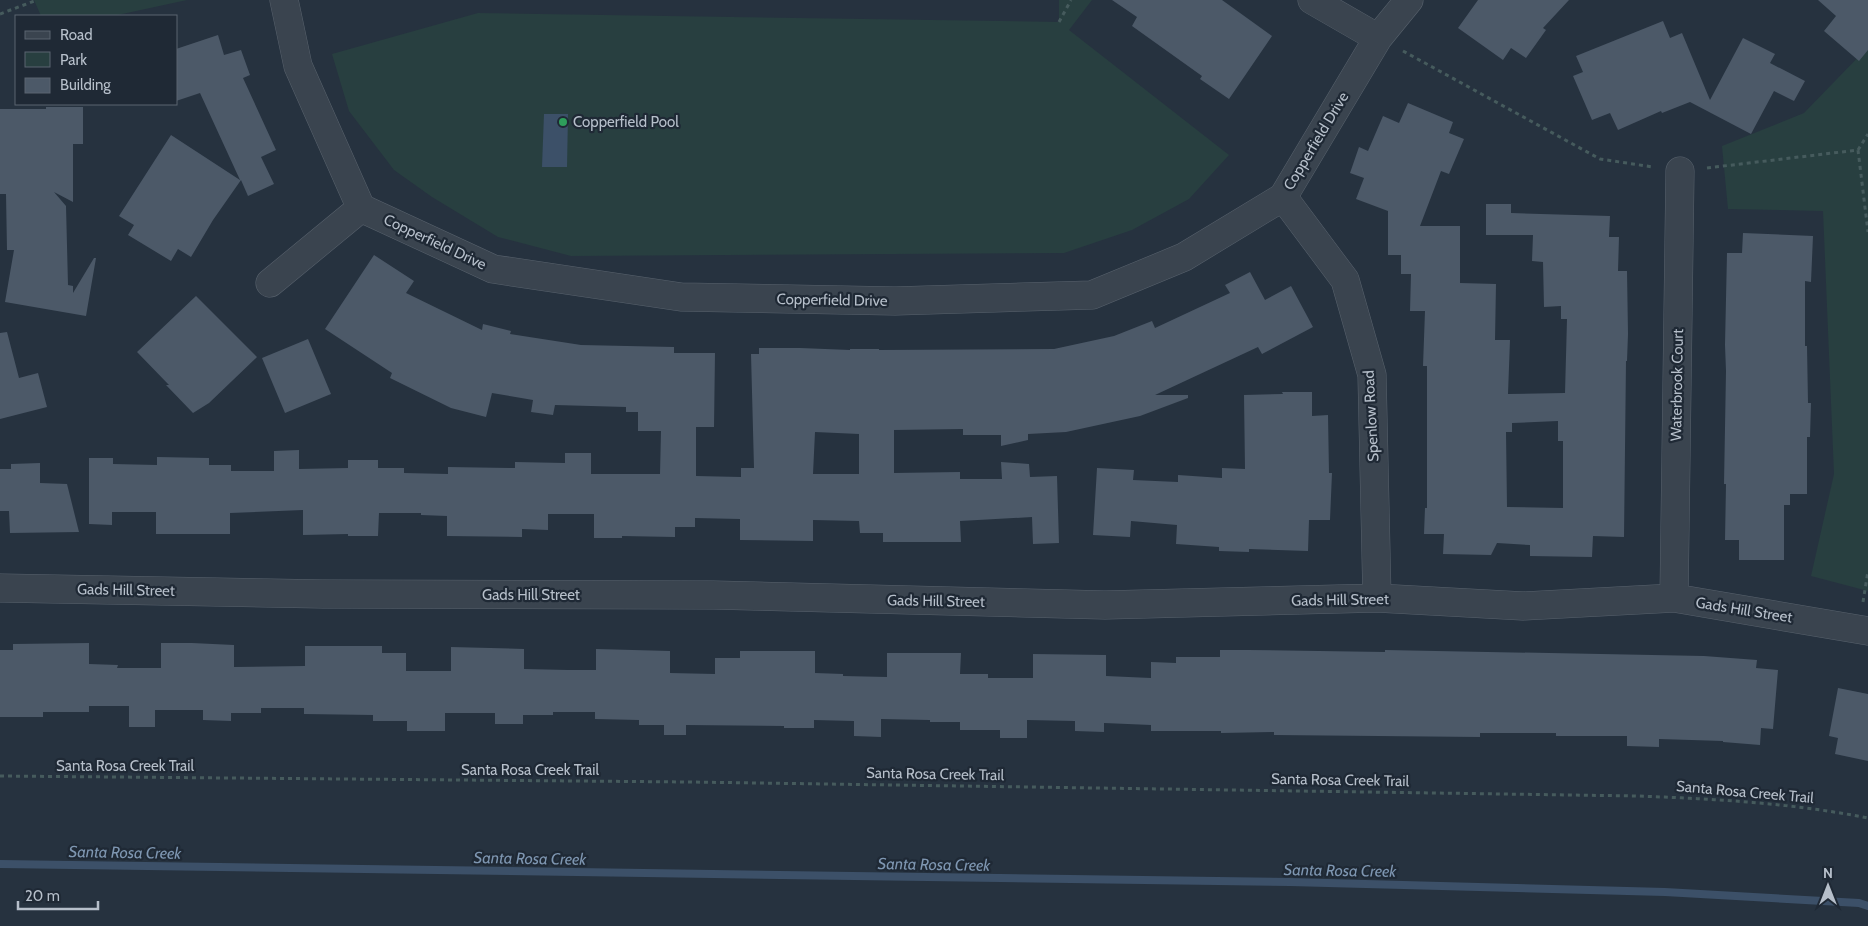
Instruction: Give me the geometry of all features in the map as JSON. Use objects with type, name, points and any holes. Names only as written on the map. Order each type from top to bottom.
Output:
[{"type":"street","points":[[270,283],[361,208],[298,66],[284,0]]},
{"type":"street","points":[[1312,0],[1378,38]]},
{"type":"street","name":"Copperfield Drive","points":[[361,208],[493,269],[681,297],[895,301],[1092,295],[1184,257],[1283,197],[1378,38],[1408,0]]},
{"type":"street","name":"Waterbrook Court","points":[[1674,598],[1680,171]]},
{"type":"street","name":"Spenlow Road","points":[[1283,197],[1345,280],[1372,375],[1377,598]]},
{"type":"street","name":"Gads Hill Street","points":[[0,588],[323,594],[713,595],[1105,604],[1377,598],[1524,606],[1674,598],[1863,630]]},
{"type":"path","points":[[0,14],[37,0]]},
{"type":"path","points":[[1059,22],[1071,0]]},
{"type":"path","points":[[1378,38],[1600,160],[1680,171],[1858,150]]},
{"type":"path","points":[[1868,134],[1858,150],[1868,232]]},
{"type":"path","points":[[1863,630],[1868,571]]},
{"type":"path","name":"Santa Rosa Creek Trail","points":[[0,776],[690,782],[1638,796],[1774,804],[1838,812],[1868,818]]},
{"type":"green space","points":[[34,0],[187,0],[118,15],[41,15]]},
{"type":"green space","points":[[1059,0],[1092,0],[1069,30],[1229,155],[1189,199],[1132,230],[1064,253],[571,256],[498,237],[432,197],[394,170],[349,111],[332,54],[478,13],[1059,22]]},
{"type":"green space","points":[[1868,47],[1868,591],[1811,576],[1834,474],[1823,211],[1728,209],[1722,146],[1804,113]]},
{"type":"water","points":[[544,114],[568,114],[567,167],[542,167]]},
{"type":"building","points":[[1112,0],[1222,0],[1272,36],[1229,99],[1200,79],[1202,76],[1132,26],[1137,17]]},
{"type":"building","points":[[1478,0],[1569,0],[1543,28],[1546,30],[1526,58],[1511,48],[1503,60],[1458,28]]},
{"type":"building","points":[[1818,0],[1868,0],[1868,50],[1859,61],[1824,31],[1836,16]]},
{"type":"building","points":[[1663,21],[1670,38],[1682,33],[1710,100],[1743,38],[1775,54],[1770,63],[1805,81],[1794,101],[1774,91],[1751,134],[1690,102],[1662,113],[1661,111],[1618,130],[1610,113],[1592,120],[1573,76],[1583,72],[1576,56]]},
{"type":"building","points":[[218,35],[224,55],[241,50],[250,75],[243,78],[276,150],[261,157],[274,184],[248,196],[241,180],[213,220],[191,257],[178,249],[171,261],[128,235],[134,225],[119,216],[171,135],[240,180],[200,93],[178,100],[178,48]]},
{"type":"building","points":[[1408,103],[1453,122],[1449,133],[1464,139],[1449,174],[1441,171],[1420,226],[1460,226],[1460,283],[1496,284],[1495,340],[1510,340],[1508,394],[1565,393],[1567,319],[1561,319],[1561,306],[1544,307],[1543,262],[1532,261],[1533,235],[1486,235],[1486,204],[1511,204],[1511,213],[1610,216],[1609,237],[1619,237],[1618,271],[1627,271],[1628,334],[1624,537],[1593,536],[1592,557],[1530,556],[1530,545],[1497,543],[1491,555],[1443,554],[1444,534],[1424,534],[1425,508],[1427,508],[1427,366],[1423,366],[1425,311],[1410,311],[1411,274],[1401,274],[1401,255],[1388,255],[1388,211],[1356,199],[1364,178],[1350,173],[1359,147],[1368,151],[1383,116],[1399,123]],"holes":[[[1558,421],[1558,441],[1563,441],[1563,508],[1507,507],[1506,432],[1512,432],[1512,423]]]},
{"type":"building","points":[[46,107],[83,107],[83,144],[73,144],[73,202],[54,192],[66,206],[68,285],[73,286],[73,293],[94,258],[96,258],[86,316],[5,302],[14,250],[7,250],[6,194],[0,194],[0,109],[46,109]]},
{"type":"building","points":[[1743,233],[1813,236],[1811,282],[1805,281],[1805,346],[1807,346],[1808,403],[1811,403],[1810,437],[1807,437],[1807,494],[1790,494],[1790,505],[1784,505],[1784,560],[1739,560],[1739,540],[1725,540],[1727,253],[1742,253]]},
{"type":"building","points":[[374,255],[414,281],[406,293],[482,330],[483,324],[511,331],[510,334],[581,345],[674,347],[674,353],[715,353],[714,427],[696,427],[696,476],[741,477],[741,468],[754,468],[751,354],[759,354],[759,348],[850,350],[1054,349],[1114,336],[1152,321],[1155,328],[1230,293],[1225,285],[1250,272],[1265,300],[1291,286],[1313,327],[1262,354],[1258,347],[1155,395],[1188,395],[1188,398],[1140,416],[1066,432],[1028,434],[1028,440],[1001,446],[1001,435],[963,435],[963,429],[894,430],[894,473],[960,472],[960,479],[1002,479],[1001,462],[1029,464],[1030,477],[1057,476],[1059,543],[1033,544],[1032,517],[960,521],[961,542],[883,542],[883,533],[860,533],[859,521],[813,520],[813,541],[740,540],[740,519],[695,518],[695,527],[675,527],[675,537],[622,536],[622,538],[594,538],[594,514],[548,514],[548,530],[522,529],[522,537],[447,536],[447,516],[421,515],[421,513],[379,513],[378,536],[348,536],[348,534],[303,535],[303,510],[230,513],[230,534],[156,534],[156,512],[112,512],[112,525],[89,524],[89,458],[113,458],[113,464],[157,465],[157,457],[209,458],[209,465],[231,465],[231,471],[274,471],[274,451],[299,450],[299,469],[348,468],[348,460],[378,460],[378,468],[404,468],[404,473],[448,474],[448,467],[515,468],[515,462],[565,463],[565,453],[591,453],[591,474],[660,474],[661,431],[638,431],[638,412],[626,412],[626,407],[555,405],[553,415],[531,412],[533,400],[492,393],[486,417],[451,408],[390,378],[392,373],[325,329]],"holes":[[[815,432],[859,434],[859,474],[813,474]]]},
{"type":"building","points":[[196,296],[257,357],[209,403],[193,413],[137,352]]},
{"type":"building","points":[[7,332],[19,378],[38,373],[47,407],[0,419],[0,333]]},
{"type":"building","points":[[308,339],[331,394],[285,413],[262,358]]},
{"type":"building","points":[[1282,392],[1312,392],[1312,416],[1328,415],[1329,473],[1332,473],[1330,520],[1309,520],[1308,551],[1249,549],[1249,552],[1219,551],[1219,547],[1176,544],[1177,525],[1131,521],[1130,537],[1093,535],[1097,468],[1134,470],[1133,480],[1178,482],[1178,475],[1222,478],[1222,468],[1245,469],[1244,395],[1283,394]]},
{"type":"building","points":[[40,463],[40,483],[67,484],[79,532],[10,533],[9,511],[0,511],[0,469],[11,469],[11,464]]},
{"type":"building","points":[[89,643],[89,664],[118,665],[117,668],[161,668],[161,643],[192,643],[234,645],[234,667],[305,666],[305,646],[382,646],[382,653],[406,653],[406,671],[451,671],[451,647],[524,649],[524,669],[568,670],[596,670],[596,649],[670,651],[670,673],[715,674],[715,658],[740,658],[740,651],[815,651],[815,673],[887,677],[887,653],[961,653],[960,674],[988,674],[988,678],[1033,678],[1033,654],[1106,655],[1106,676],[1151,678],[1151,662],[1176,663],[1176,657],[1220,657],[1220,650],[1385,652],[1385,650],[1704,656],[1757,660],[1756,668],[1778,670],[1773,729],[1761,728],[1760,745],[1723,741],[1659,739],[1659,747],[1627,746],[1627,736],[1556,736],[1556,733],[1480,733],[1480,737],[1274,735],[1274,732],[1151,731],[1151,725],[1104,723],[1104,732],[1075,731],[1075,721],[1027,720],[1027,738],[1000,738],[1000,730],[960,730],[960,722],[881,719],[881,737],[854,736],[854,721],[814,720],[814,728],[686,725],[686,735],[664,735],[664,725],[639,725],[639,720],[595,719],[595,712],[553,712],[553,715],[523,715],[523,724],[495,724],[495,713],[445,713],[445,731],[407,731],[407,721],[373,721],[373,715],[304,714],[304,708],[261,708],[261,713],[231,713],[231,721],[203,720],[203,710],[155,710],[155,727],[129,727],[129,706],[89,706],[89,712],[43,712],[43,717],[0,717],[0,650],[13,650],[13,644]]},
{"type":"building","points":[[1838,688],[1868,694],[1868,761],[1835,754],[1838,738],[1829,736]]},
{"type":"waterway","name":"Santa Rosa Creek","points":[[0,864],[1290,882],[1665,892],[1859,903],[1868,906]]},
{"type":"place","name":"Copperfield Pool","points":[[563,122]]}]
